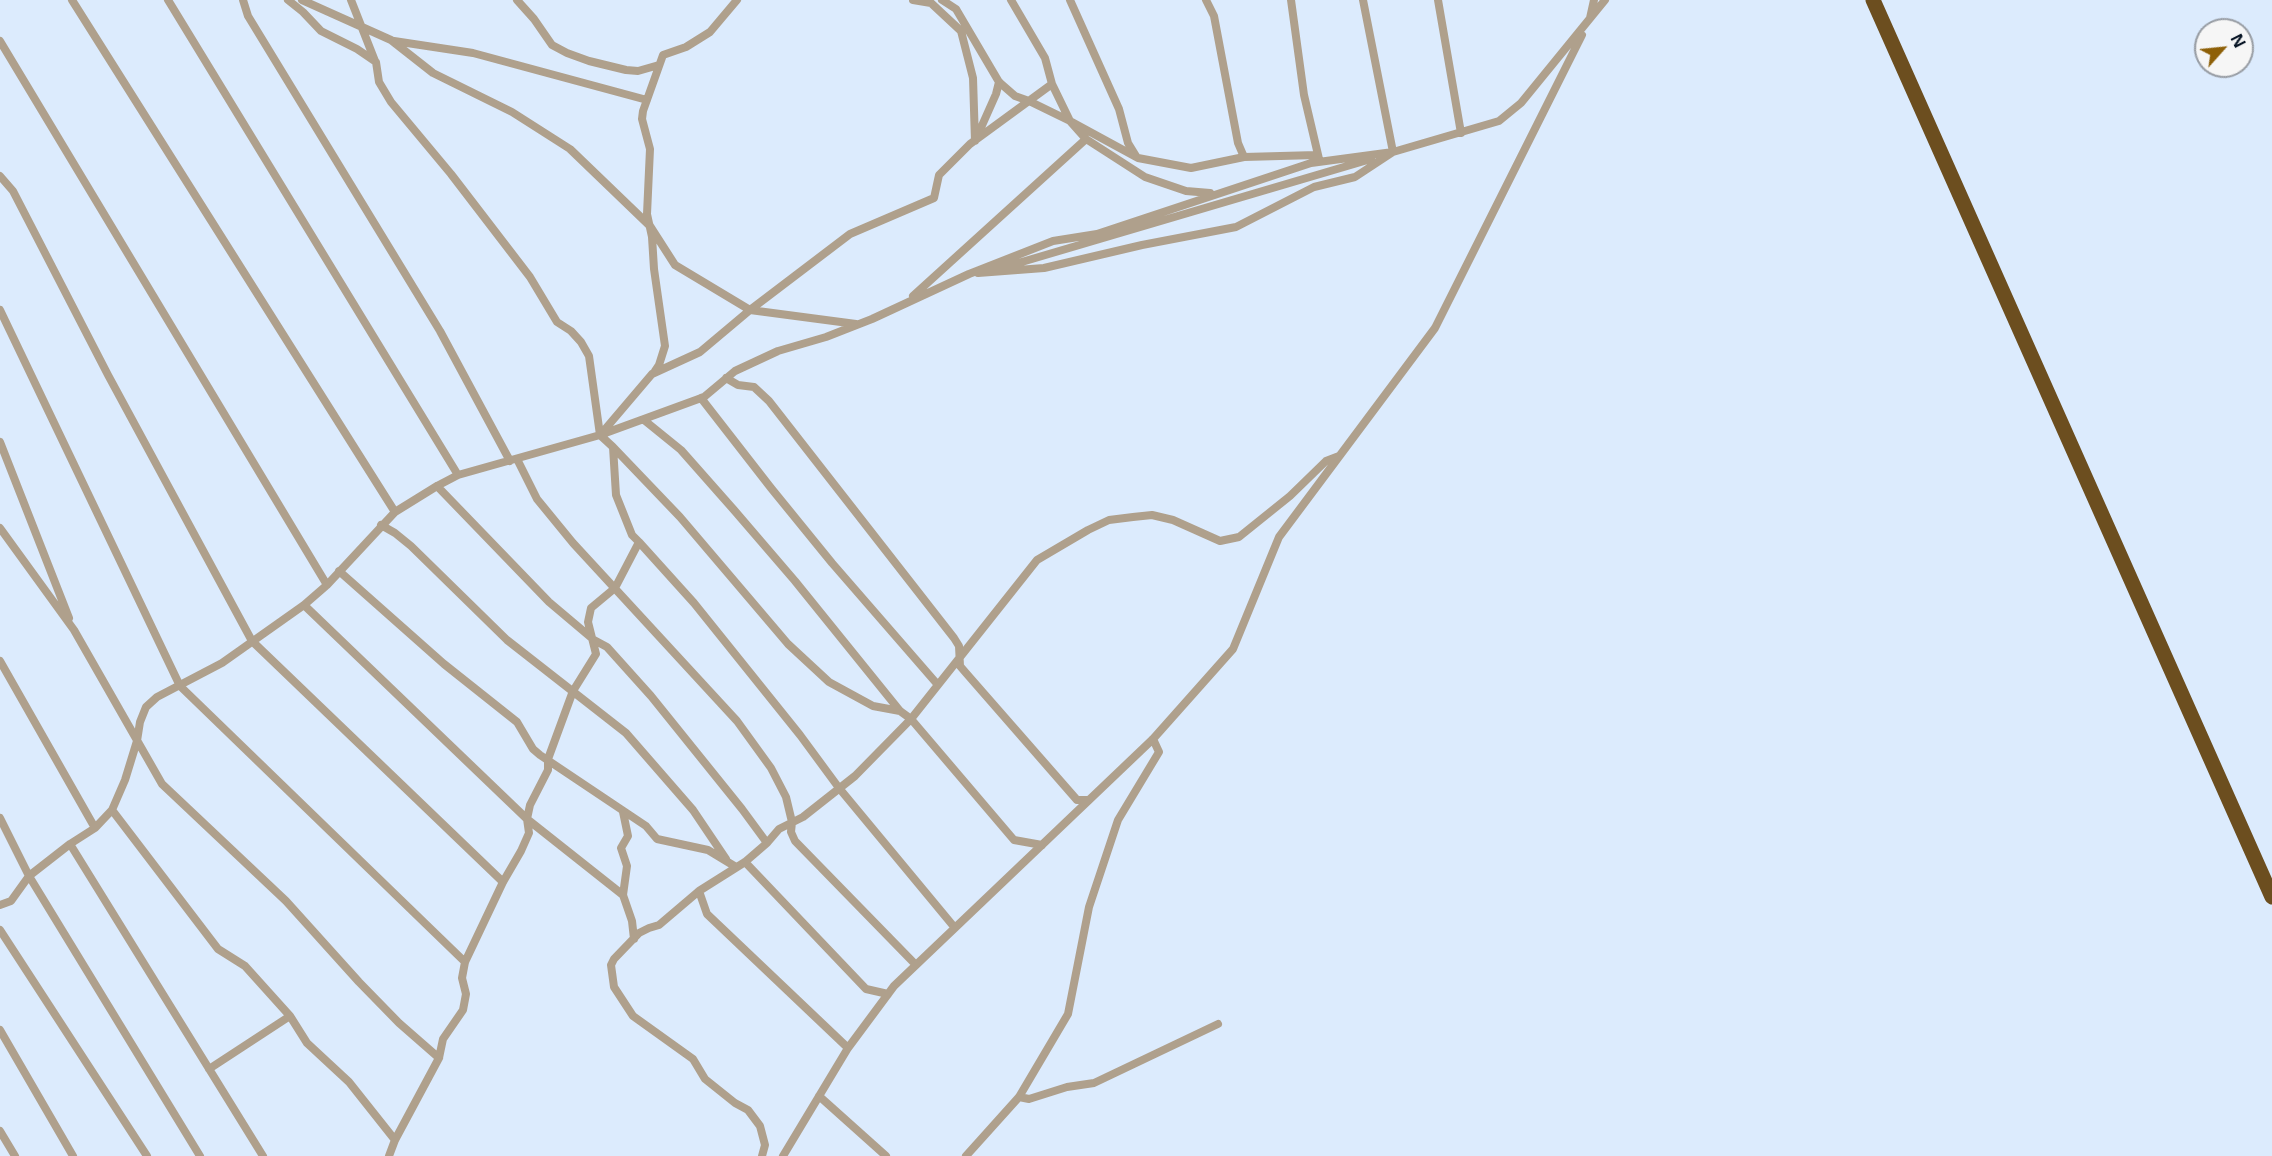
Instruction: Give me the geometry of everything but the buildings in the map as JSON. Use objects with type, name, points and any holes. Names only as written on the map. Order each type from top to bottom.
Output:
[{"type":"highway","points":[[1873,0],[2272,897]]},
{"type":"street","points":[[72,0],[395,512]]},
{"type":"street","points":[[168,0],[458,475]]},
{"type":"street","points":[[243,0],[248,16],[434,321],[537,499],[573,543],[737,721],[776,778],[786,797],[792,822],[791,832],[795,841],[916,965]]},
{"type":"street","points":[[288,0],[321,31],[357,49],[376,62]]},
{"type":"street","points":[[302,0],[391,40],[433,73],[512,112],[570,149],[650,226],[675,265],[750,310],[858,324]]},
{"type":"street","points":[[351,0],[376,62],[379,82],[391,102],[451,174],[530,277],[557,322],[582,342],[589,356],[600,435],[680,518],[788,644],[829,682],[873,706],[900,711]]},
{"type":"street","points":[[517,0],[552,45],[567,53],[589,62],[626,70],[638,71],[659,65]]},
{"type":"street","points":[[600,435],[659,365],[664,346],[650,226],[646,213],[651,149],[642,119],[647,100],[663,55],[686,47],[710,32],[737,0]]},
{"type":"street","points":[[913,0],[931,3],[961,31],[974,78],[975,141]]},
{"type":"street","points":[[942,0],[956,9],[999,82],[1015,96],[1070,121],[1138,158],[1191,168],[1244,157],[1318,158],[1393,153]]},
{"type":"street","points":[[1011,0],[1045,58],[1052,84],[1070,121],[1086,139],[1145,177],[1186,191],[1215,194]]},
{"type":"street","points":[[1070,0],[1119,109],[1128,143],[1138,158]]},
{"type":"street","points":[[1206,0],[1214,15],[1238,143],[1244,157]]},
{"type":"street","points":[[1291,0],[1304,95],[1318,158]]},
{"type":"street","points":[[1363,0],[1393,153]]},
{"type":"street","points":[[1438,0],[1465,132]]},
{"type":"street","points":[[783,1156],[848,1048],[888,994],[1153,739],[1233,649],[1279,537],[1435,328],[1590,20],[1594,0]]},
{"type":"street","points":[[986,273],[1499,121],[1521,103],[1605,0]]},
{"type":"street","points":[[0,40],[327,585]]},
{"type":"street","points":[[391,40],[473,53],[647,100]]},
{"type":"street","points":[[975,141],[999,82]]},
{"type":"street","points":[[652,374],[700,352],[750,310],[850,234],[934,198],[939,175],[975,141],[1052,84]]},
{"type":"street","points":[[905,303],[1086,139]]},
{"type":"street","points":[[969,274],[1044,268],[1142,245],[1236,227],[1314,187],[1355,177],[1393,153]]},
{"type":"street","points":[[0,905],[11,901],[29,876],[95,828],[112,810],[125,780],[146,707],[157,697],[222,663],[304,605],[327,585],[395,512],[437,486],[458,475],[600,435],[701,398],[735,371],[778,351],[858,324],[969,274],[1053,241],[1097,234],[1318,158]]},
{"type":"street","points":[[0,176],[13,191],[108,375],[252,640],[502,882]]},
{"type":"street","points":[[0,310],[180,686],[465,962]]},
{"type":"street","points":[[726,378],[738,385],[754,387],[769,401],[954,638],[959,646],[960,666],[1062,785],[1077,800],[1089,800]]},
{"type":"street","points":[[701,398],[832,563],[938,685]]},
{"type":"street","points":[[644,420],[681,450],[726,501],[795,581],[900,711],[911,719],[1014,840],[1042,845]]},
{"type":"street","points":[[0,442],[74,630]]},
{"type":"street","points":[[613,447],[616,495],[632,535],[694,603],[800,735],[839,788],[955,928]]},
{"type":"street","points":[[762,1156],[765,1145],[760,1126],[748,1110],[735,1103],[705,1079],[693,1059],[633,1016],[614,987],[611,965],[614,959],[634,939],[649,928],[658,925],[699,891],[745,862],[778,829],[803,817],[855,776],[911,719],[1038,560],[1109,520],[1152,515],[1173,520],[1220,542],[1239,537],[1290,496],[1326,460],[1339,456]]},
{"type":"street","points":[[437,486],[549,602],[594,640],[607,647],[651,696],[742,809],[766,843]]},
{"type":"street","points":[[381,525],[411,546],[507,640],[626,734],[693,810],[726,860]]},
{"type":"street","points":[[0,528],[74,630],[162,784],[286,901],[359,982],[399,1023],[439,1058]]},
{"type":"street","points":[[389,1156],[395,1140],[439,1058],[443,1040],[463,1010],[466,994],[462,978],[465,962],[502,882],[529,833],[527,819],[530,805],[548,770],[548,759],[573,690],[596,654],[588,622],[591,608],[615,588],[639,542]]},
{"type":"street","points":[[339,571],[444,664],[518,722],[533,749],[622,812],[646,826],[657,839],[700,848],[736,867]]},
{"type":"street","points":[[304,605],[527,819],[623,895]]},
{"type":"street","points":[[0,660],[95,828]]},
{"type":"street","points":[[966,1156],[1019,1097],[1068,1014],[1089,907],[1118,820],[1159,752],[1153,739]]},
{"type":"street","points":[[112,810],[218,949],[244,966],[290,1016],[308,1043],[349,1082],[395,1140]]},
{"type":"street","points":[[622,812],[628,836],[621,849],[627,866],[623,895],[632,921],[634,939]]},
{"type":"street","points":[[0,818],[29,876],[200,1156]]},
{"type":"street","points":[[70,844],[262,1156]]},
{"type":"street","points":[[745,862],[866,989],[888,994]]},
{"type":"street","points":[[699,891],[707,914],[848,1048]]},
{"type":"street","points":[[0,930],[147,1156]]},
{"type":"street","points":[[209,1069],[290,1016]]},
{"type":"street","points":[[1019,1097],[1029,1099],[1094,1083],[1218,1024]]},
{"type":"street","points":[[0,1030],[73,1156]]},
{"type":"street","points":[[819,1096],[886,1156]]},
{"type":"street","points":[[0,1131],[15,1156]]},
{"type":"street","points":[[789,1148],[797,1156]]}]
